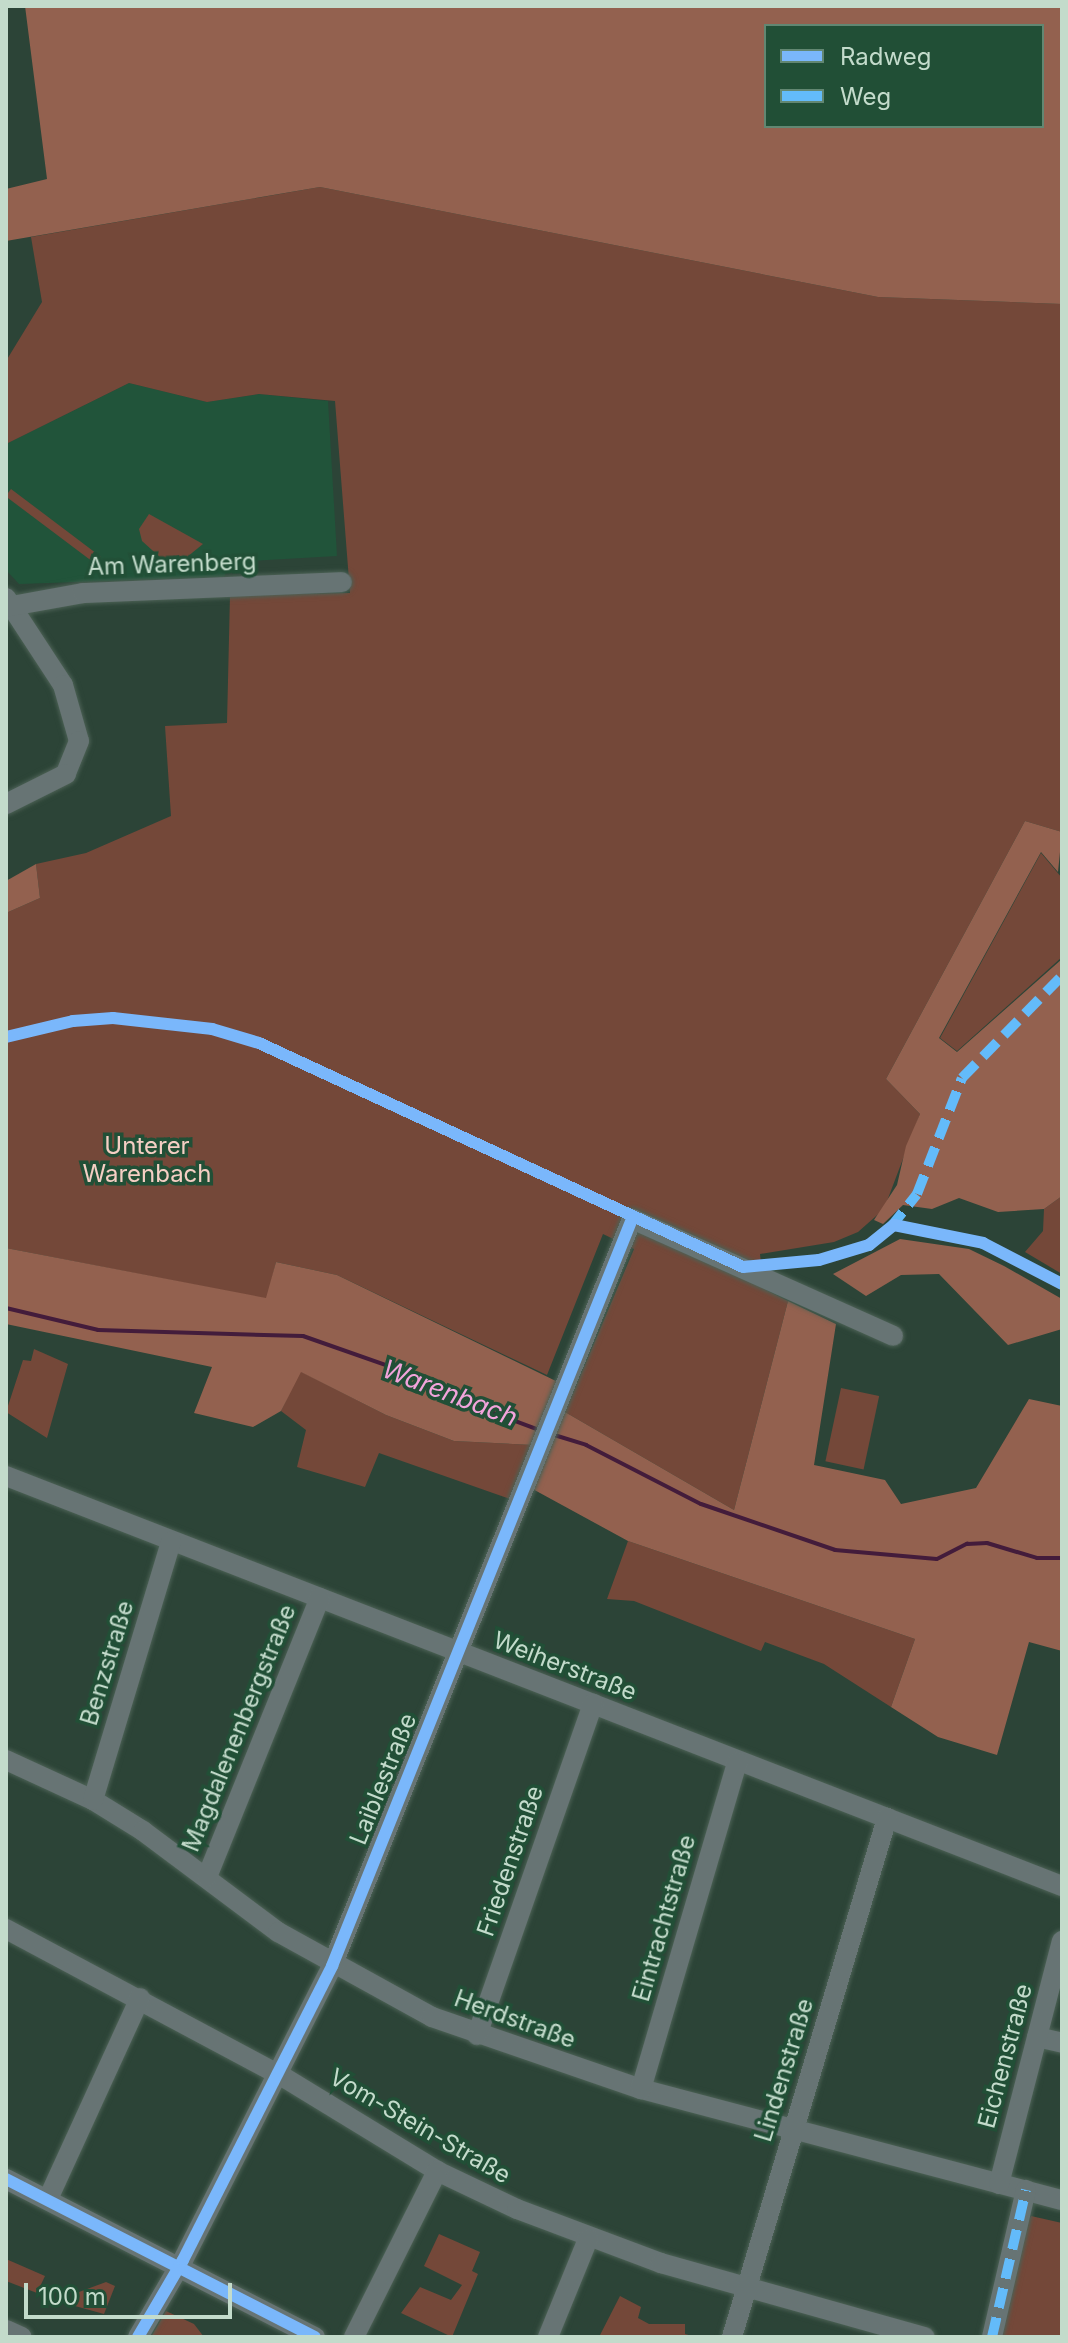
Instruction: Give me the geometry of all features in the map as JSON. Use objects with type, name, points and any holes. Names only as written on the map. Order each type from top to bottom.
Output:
[{"type":"street","name":"Am Warenberg","points":[[8,603],[83,593],[342,582]]},
{"type":"street","points":[[6,804],[66,774],[79,741],[63,685],[8,603]]},
{"type":"street","name":"Laiblestraße","points":[[138,2337],[181,2265],[280,2075],[332,1966],[632,1219],[893,1336]]},
{"type":"street","name":"Weiherstraße","points":[[6,1476],[1062,1886]]},
{"type":"street","name":"Benzstraße","points":[[93,1800],[171,1542]]},
{"type":"street","name":"Magdalenenbergstraße","points":[[207,1877],[320,1598]]},
{"type":"street","name":"Friedenstraße","points":[[477,2035],[593,1704]]},
{"type":"street","name":"Herdstraße","points":[[6,1760],[93,1800],[332,1966],[477,2035],[641,2089],[1062,2200]]},
{"type":"street","name":"Eintrachtstraße","points":[[641,2089],[737,1762]]},
{"type":"street","name":"Lindenstraße","points":[[732,2337],[887,1818]]},
{"type":"street","name":"Vom-Stein-Straße","points":[[6,1929],[280,2075],[437,2171],[588,2239],[925,2337]]},
{"type":"street","name":"Eichenstraße","points":[[999,2184],[1062,1941]]},
{"type":"street","points":[[48,2199],[140,1998]]},
{"type":"street","points":[[1037,2037],[1062,2043]]},
{"type":"street","points":[[354,2337],[437,2171]]},
{"type":"street","points":[[6,2179],[181,2265],[315,2337]]},
{"type":"street","points":[[992,2337],[1026,2190]]},
{"type":"street","points":[[548,2337],[588,2239]]},
{"type":"street","points":[[6,2330],[22,2337]]},
{"type":"shaded area","points":[[25,6],[1062,6],[1062,304],[878,297],[320,187],[6,241],[6,189],[47,179]]},
{"type":"shaded area","points":[[129,383],[207,402],[259,394],[328,401],[337,556],[230,562],[224,577],[19,584],[6,570],[6,444]]},
{"type":"shaded area","points":[[1025,821],[1062,832],[1058,872],[1041,852],[939,1038],[957,1052],[1062,959],[1062,1196],[1044,1209],[998,1212],[959,1198],[932,1209],[903,1205],[883,1224],[874,1220],[897,1185],[906,1146],[920,1114],[886,1079]]},
{"type":"shaded area","points":[[36,864],[40,898],[6,913],[6,881]]},
{"type":"shaded area","points":[[900,1239],[969,1249],[1004,1266],[1062,1299],[1062,1329],[1008,1345],[939,1274],[901,1275],[866,1296],[833,1274]]},
{"type":"shaded area","points":[[6,1248],[266,1298],[276,1262],[337,1275],[560,1383],[533,1445],[454,1441],[386,1415],[301,1372],[281,1411],[253,1427],[194,1413],[212,1367],[6,1324]]},
{"type":"shaded area","points":[[788,1301],[836,1324],[814,1465],[885,1480],[901,1504],[976,1488],[1029,1399],[1062,1406],[1062,1651],[1029,1642],[997,1755],[938,1737],[891,1707],[915,1639],[628,1541],[529,1487],[565,1412],[734,1510]]},
{"type":"green space","name":"Unterer Warenbach","points":[[320,187],[878,297],[1062,304],[1062,832],[1025,821],[886,1079],[920,1114],[884,1209],[858,1232],[834,1242],[760,1254],[764,1289],[788,1301],[734,1510],[565,1412],[634,1249],[603,1234],[547,1375],[337,1275],[276,1262],[267,1299],[6,1248],[6,913],[40,898],[36,864],[86,853],[171,816],[165,726],[227,723],[230,595],[350,593],[335,401],[259,394],[207,402],[129,383],[6,444],[6,361],[42,302],[31,237]]},
{"type":"green space","points":[[11,489],[100,556],[95,564],[6,497]]},
{"type":"green space","points":[[149,514],[203,544],[187,557],[162,559],[142,541],[139,529]]},
{"type":"green space","points":[[1041,853],[1062,878],[1062,957],[957,1051],[940,1038]]},
{"type":"green space","points":[[1062,1196],[1062,1274],[1025,1252],[1043,1231],[1044,1209]]},
{"type":"green space","points":[[34,1349],[68,1364],[47,1438],[6,1412],[23,1360],[31,1361]]},
{"type":"green space","points":[[300,1371],[386,1415],[454,1441],[533,1445],[513,1500],[379,1453],[365,1487],[297,1467],[306,1430],[281,1411]]},
{"type":"green space","points":[[841,1388],[879,1396],[864,1469],[825,1461]]},
{"type":"green space","points":[[628,1541],[915,1639],[891,1707],[824,1664],[765,1642],[761,1651],[634,1601],[607,1599]]},
{"type":"green space","points":[[1031,2216],[1062,2223],[1061,2337],[998,2337],[1022,2230]]},
{"type":"green space","points":[[439,2234],[480,2252],[472,2271],[478,2274],[452,2337],[401,2313],[420,2287],[451,2300],[462,2285],[424,2266]]},
{"type":"green space","points":[[6,2259],[45,2276],[37,2293],[6,2281]]},
{"type":"green space","points":[[106,2282],[115,2286],[104,2314],[75,2306],[79,2292]]},
{"type":"green space","points":[[620,2296],[641,2307],[638,2318],[649,2324],[685,2324],[685,2334],[696,2337],[599,2337]]},
{"type":"green space","points":[[166,2311],[194,2324],[204,2337],[151,2337]]},
{"type":"waterway","name":"Warenbach","points":[[6,1308],[98,1330],[303,1336],[397,1369],[448,1396],[539,1430]]},
{"type":"waterway","name":"Warenbach","points":[[551,1434],[586,1445],[701,1504],[835,1550],[937,1559],[967,1544],[987,1543],[1037,1558],[1062,1558]]},
{"type":"marked path","points":[[890,1228],[917,1194],[962,1078],[1062,976]]},
{"type":"marked path","points":[[992,2337],[1026,2190]]},
{"type":"cycle path","points":[[6,1037],[73,1021],[113,1018],[212,1029],[259,1043],[743,1267],[819,1260],[869,1245],[894,1225],[983,1243],[1062,1284]]},
{"type":"cycle path","points":[[138,2337],[183,2260],[332,1966],[632,1219]]},
{"type":"cycle path","points":[[6,2179],[315,2337]]}]
